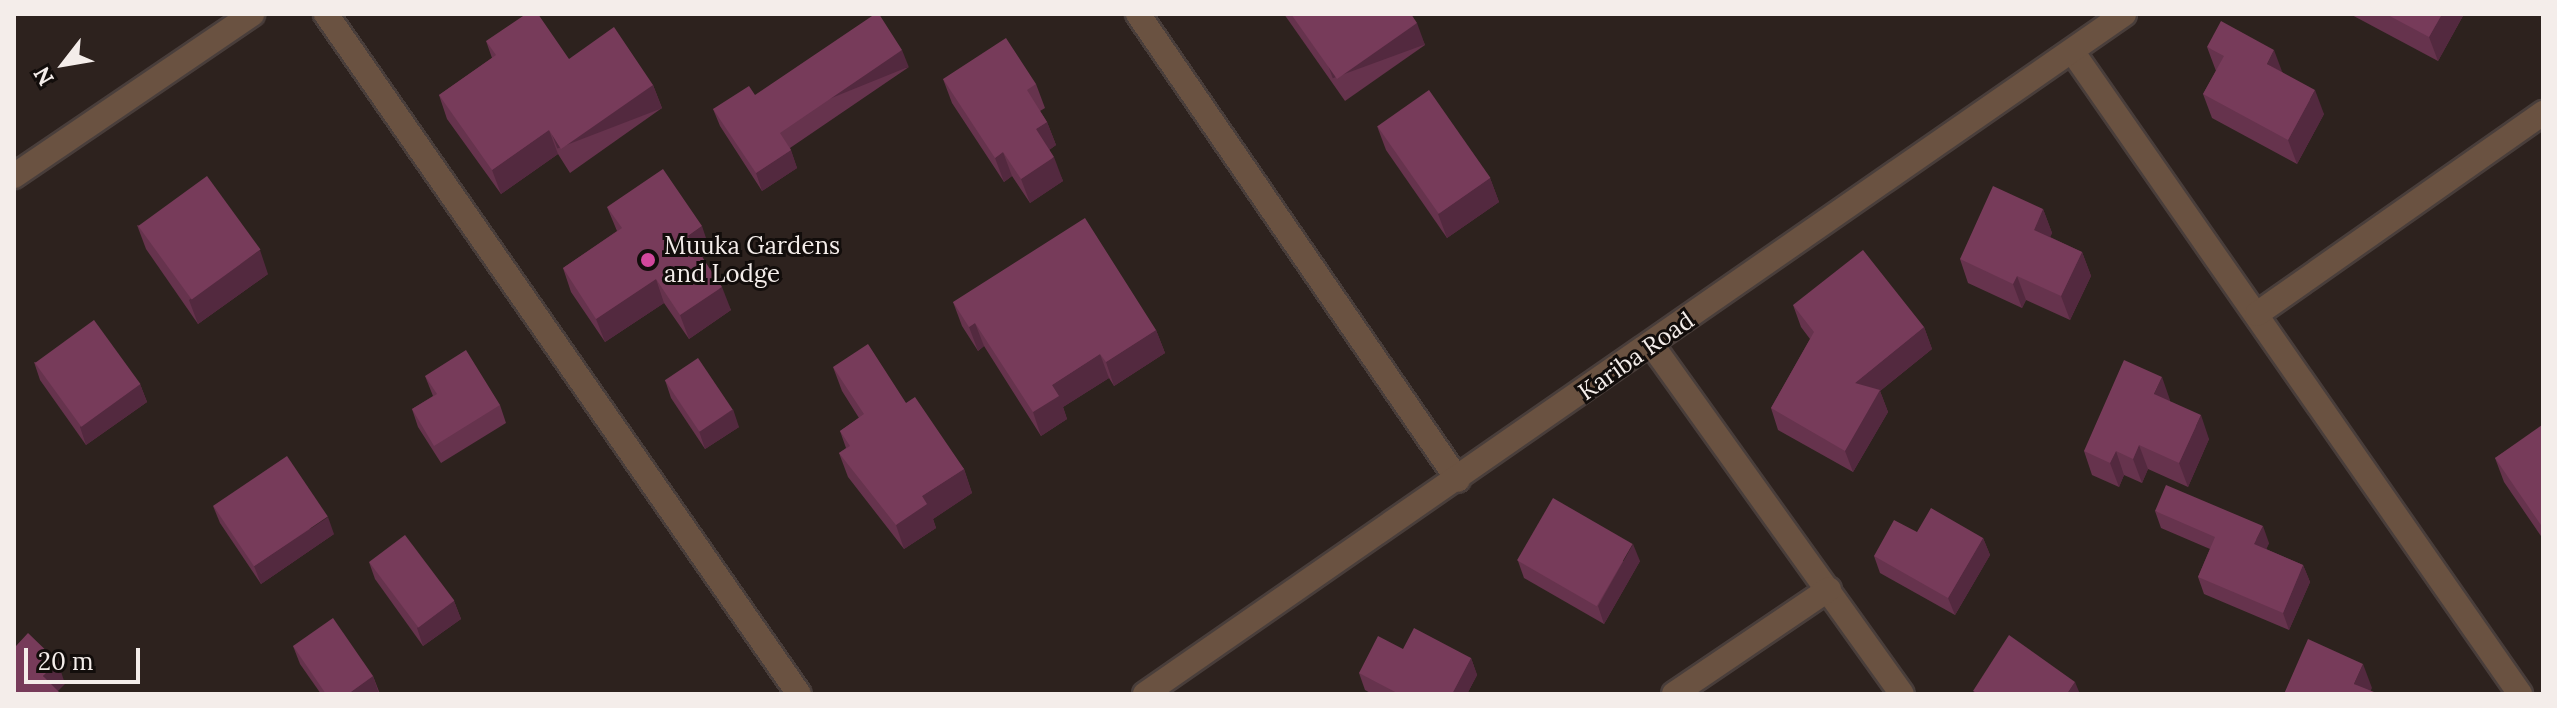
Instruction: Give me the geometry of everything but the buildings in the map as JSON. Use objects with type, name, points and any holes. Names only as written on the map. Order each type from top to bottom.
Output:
[{"type":"street","points":[[14,176],[252,14]]},
{"type":"street","points":[[326,14],[799,694]]},
{"type":"street","points":[[1138,14],[1458,480]]},
{"type":"street","name":"Kariba Road","points":[[1145,694],[1458,480],[2124,14]]},
{"type":"street","points":[[2072,51],[2520,694]]},
{"type":"street","points":[[2257,314],[2543,113]]},
{"type":"street","points":[[1652,345],[1902,694]]},
{"type":"street","points":[[1674,694],[1829,589]]},
{"type":"place","name":"Muuka Gardens and Lodge","points":[[648,260]]}]
